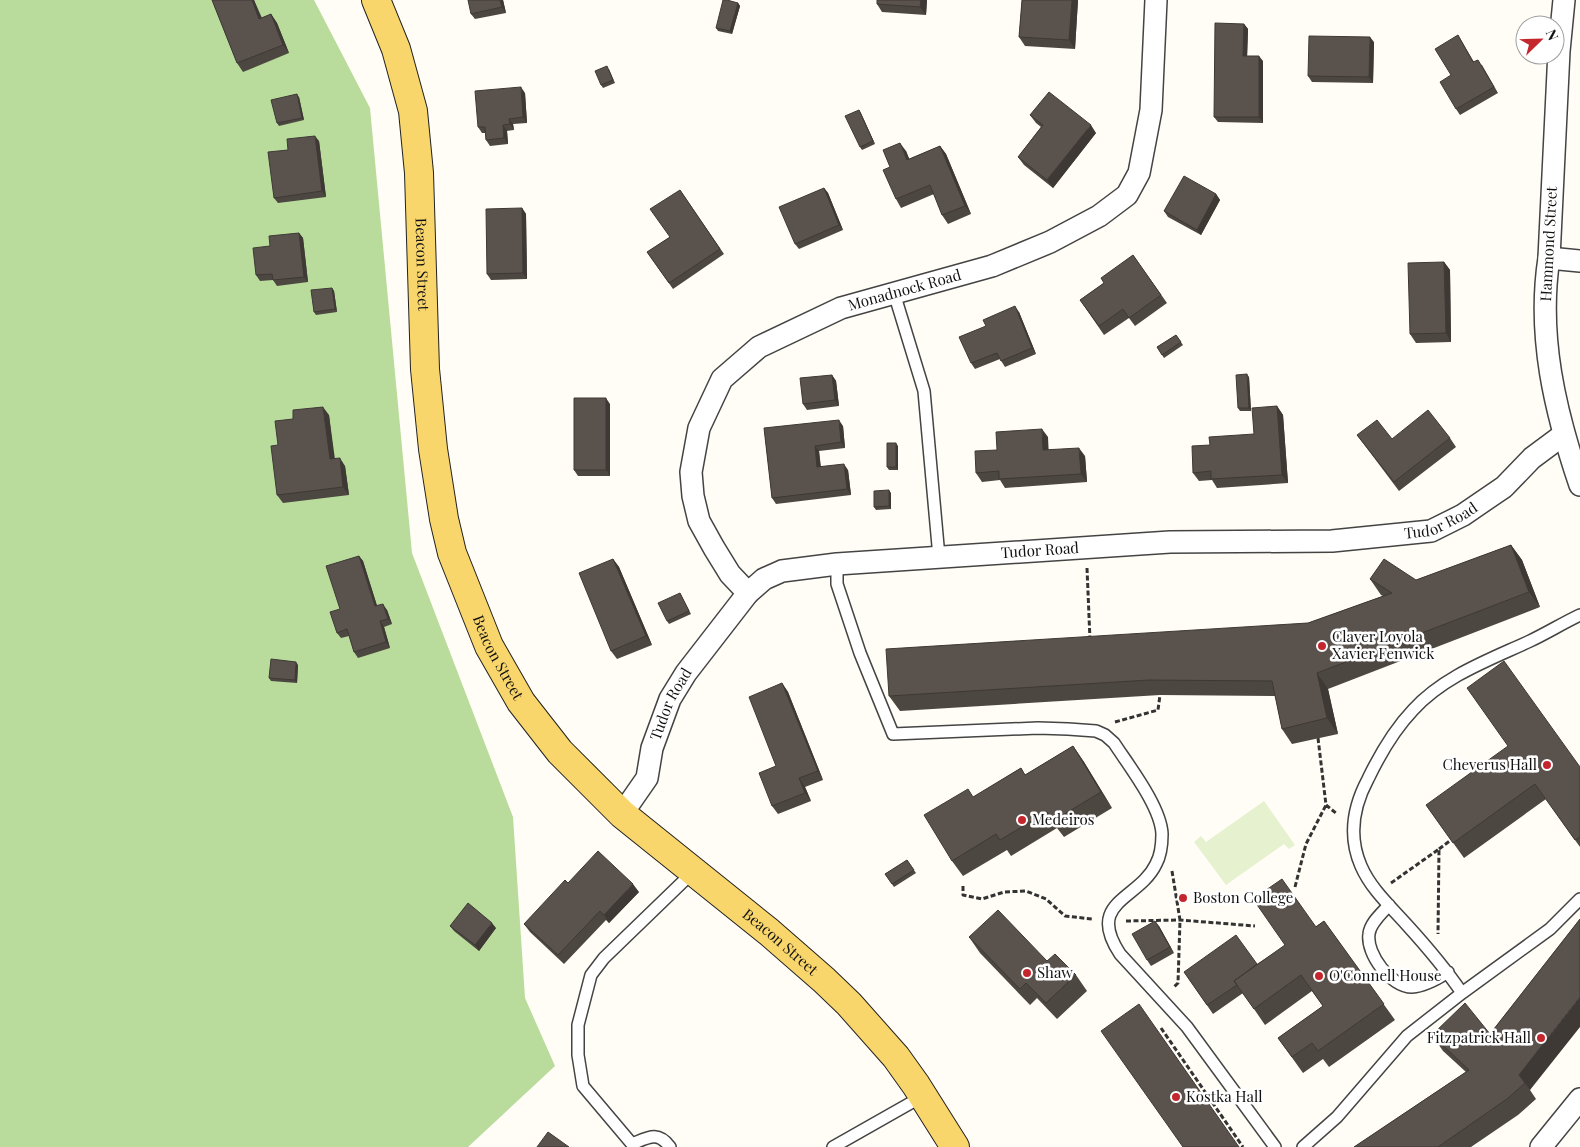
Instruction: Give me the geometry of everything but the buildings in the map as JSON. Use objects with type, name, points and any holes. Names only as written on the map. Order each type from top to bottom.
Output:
[{"type":"main road","name":"Beacon Street","points":[[376,0],[396,48],[413,111],[419,173],[425,368],[433,449],[444,519],[452,553],[488,646],[521,702],[560,752],[622,814],[782,942],[843,998],[889,1049],[923,1096],[955,1147]]},
{"type":"street","name":"Monadnock Road","points":[[748,593],[730,574],[714,548],[699,521],[693,496],[691,472],[699,428],[722,380],[759,347],[841,308],[992,266],[1050,242],[1099,216],[1127,195],[1139,173],[1151,110],[1156,0]]},
{"type":"street","name":"Hammond Street","points":[[1564,0],[1559,51],[1549,258],[1545,284],[1550,374],[1563,434],[1580,484]]},
{"type":"street","points":[[1549,258],[1580,261]]},
{"type":"street","name":"Tudor Road","points":[[622,814],[647,778],[652,748],[670,699],[686,673],[748,593],[764,580],[782,571],[837,564],[1170,542],[1332,541],[1431,531],[1463,515],[1504,487],[1532,458],[1563,434]]},
{"type":"street","points":[[1540,1147],[1580,1100]]},
{"type":"lane","points":[[894,293],[924,391],[939,557]]},
{"type":"lane","points":[[837,564],[838,584],[860,652],[893,734],[1038,728],[1068,729],[1096,731],[1105,735],[1114,743],[1154,806],[1162,833],[1161,852],[1156,865],[1147,877],[1117,903],[1110,914],[1112,942],[1120,954],[1187,1027],[1275,1147]]},
{"type":"lane","points":[[1462,992],[1448,972],[1372,886],[1361,867],[1354,849],[1352,827],[1357,805],[1376,762],[1393,735],[1414,709],[1435,690],[1483,662],[1532,640],[1580,615]]},
{"type":"lane","points":[[670,1147],[664,1139],[657,1137],[650,1137],[632,1144],[583,1086],[578,1055],[578,1025],[591,975],[604,958],[693,872]]},
{"type":"lane","points":[[1303,1147],[1337,1117],[1407,1036],[1462,992],[1550,928],[1580,899]]},
{"type":"lane","points":[[1389,905],[1374,922],[1369,933],[1372,951],[1386,974],[1401,984],[1411,987],[1430,983],[1448,972]]},
{"type":"lane","points":[[834,1147],[923,1096]]},
{"type":"path","points":[[1087,564],[1090,643]]},
{"type":"path","points":[[1111,723],[1158,710],[1160,695]]},
{"type":"path","points":[[1295,888],[1306,844],[1326,805],[1318,738]]},
{"type":"path","points":[[1326,805],[1343,819]]},
{"type":"path","points":[[1388,886],[1451,840]]},
{"type":"path","points":[[1438,936],[1439,849]]},
{"type":"path","points":[[1172,869],[1180,920],[1178,983]]},
{"type":"path","points":[[963,886],[963,895],[982,899],[1004,892],[1026,891],[1046,899],[1064,916],[1110,920],[1180,920],[1255,926]]},
{"type":"green space","points":[[0,0],[314,0],[370,108],[412,553],[513,817],[525,998],[555,1066],[468,1147],[0,1147]]},
{"type":"green space","points":[[1264,801],[1295,845],[1289,849],[1284,844],[1226,885],[1194,842],[1201,836],[1206,842]]},
{"type":"place","name":"Claver Loyola Xavier Fenwick","points":[[1322,646]]},
{"type":"place","name":"Cheverus Hall","points":[[1547,765]]},
{"type":"place","name":"Medeiros","points":[[1022,820]]},
{"type":"place","name":"Boston College","points":[[1183,898]]},
{"type":"place","name":"Shaw","points":[[1027,973]]},
{"type":"place","name":"O'Connell House","points":[[1319,976]]},
{"type":"place","name":"Fitzpatrick Hall","points":[[1541,1038]]},
{"type":"place","name":"Kostka Hall","points":[[1176,1097]]}]
